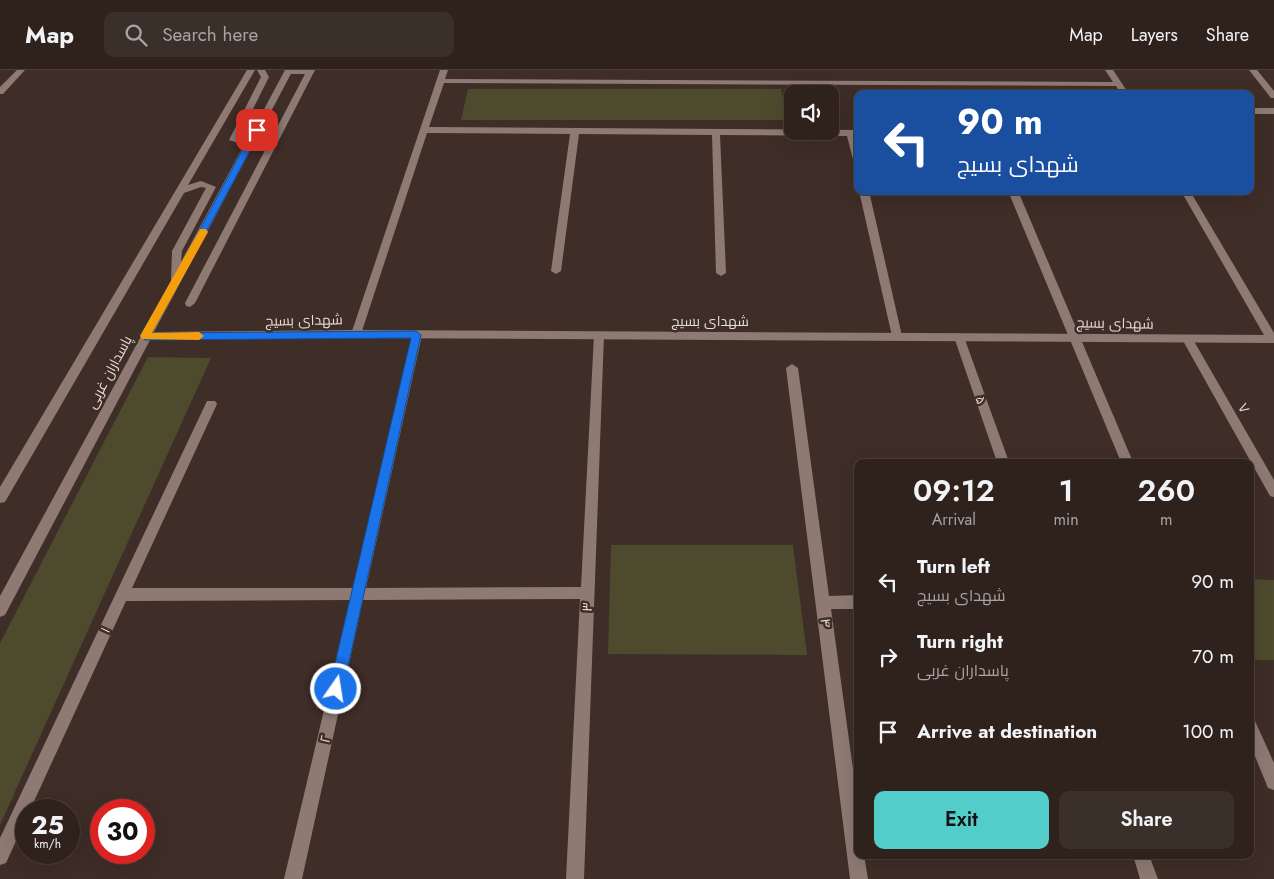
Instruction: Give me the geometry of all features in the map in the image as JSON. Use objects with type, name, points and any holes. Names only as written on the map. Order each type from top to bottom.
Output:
[{"type":"street","points":[[0,92],[21,70]]},
{"type":"street","name":"پاسداران غربی","points":[[0,498],[251,70]]},
{"type":"street","points":[[250,144],[233,140],[265,77],[261,70]]},
{"type":"street","points":[[356,334],[444,70]]},
{"type":"street","points":[[575,81],[577,70]]},
{"type":"street","points":[[1109,70],[1123,90]]},
{"type":"street","points":[[1253,70],[1274,96]]},
{"type":"street","points":[[190,303],[311,71],[288,71]]},
{"type":"street","name":"پاسداران غربی","points":[[0,610],[288,71]]},
{"type":"street","points":[[440,81],[708,79],[801,82],[840,79],[1059,79],[1119,84]]},
{"type":"street","points":[[1254,111],[1274,111]]},
{"type":"street","points":[[424,130],[784,132]]},
{"type":"street","points":[[556,270],[575,131]]},
{"type":"street","points":[[716,132],[721,273]]},
{"type":"street","points":[[839,133],[854,133]]},
{"type":"street","points":[[174,287],[178,251],[211,188],[201,184],[180,191]]},
{"type":"street","points":[[865,195],[897,336]]},
{"type":"street","points":[[1014,195],[1126,459]]},
{"type":"street","points":[[1187,195],[1273,338]]},
{"type":"street","name":"شهدای بسیج","points":[[145,336],[356,334],[1273,338]]},
{"type":"street","name":"۲","points":[[293,879],[416,335]]},
{"type":"street","name":"۳","points":[[575,879],[599,335]]},
{"type":"street","name":"۵","points":[[959,338],[1002,459]]},
{"type":"street","name":"۷","points":[[1187,339],[1274,492]]},
{"type":"street","name":"۴","points":[[792,368],[854,841]]},
{"type":"street","name":"۱","points":[[0,857],[211,404]]},
{"type":"street","points":[[122,595],[588,594]]},
{"type":"street","points":[[823,603],[854,602]]},
{"type":"street","points":[[1254,735],[1274,782]]},
{"type":"street","name":"۴","points":[[856,859],[859,879]]},
{"type":"street","points":[[1142,859],[1149,879]]},
{"type":"shaded area","points":[[468,89],[781,89],[784,104],[784,120],[461,120]]},
{"type":"shaded area","points":[[148,357],[211,358],[0,825],[0,643]]},
{"type":"shaded area","points":[[611,545],[793,545],[807,655],[608,654]]},
{"type":"shaded area","points":[[1254,579],[1274,580],[1274,660],[1254,660]]},
{"type":"slow traffic","points":[[199,336],[145,336],[203,232]]},
{"type":"route","points":[[257,130],[174,287],[145,336],[416,335],[336,689]]}]
